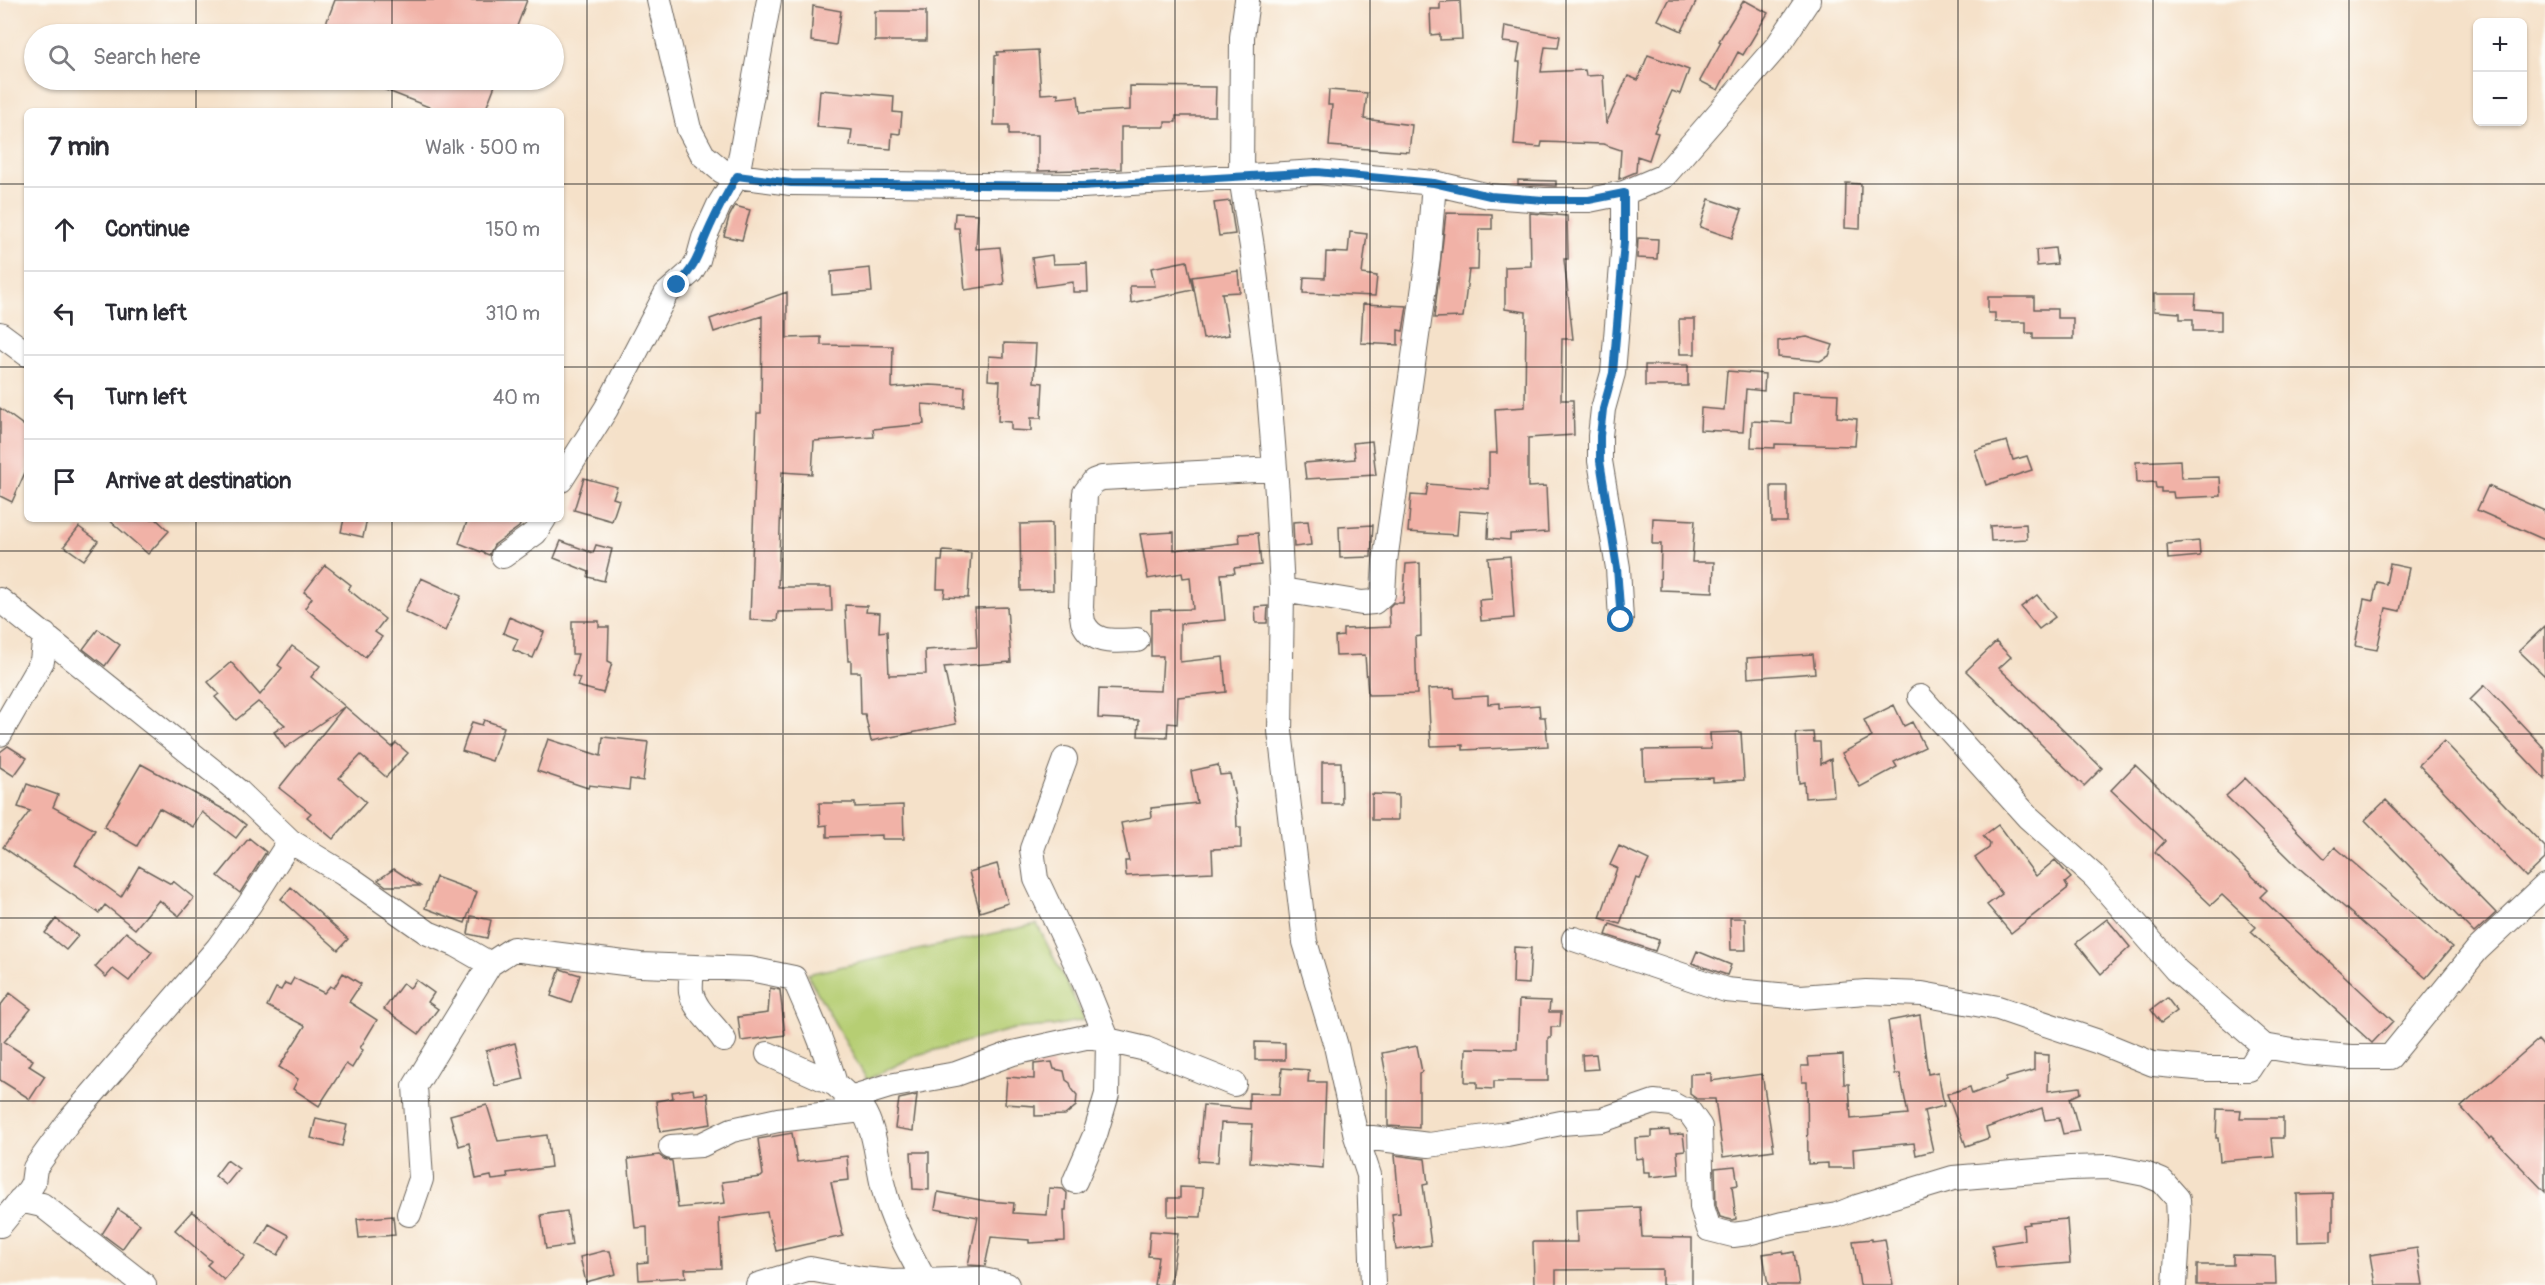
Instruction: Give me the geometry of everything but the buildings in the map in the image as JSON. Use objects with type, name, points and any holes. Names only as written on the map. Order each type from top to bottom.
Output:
[{"type":"street","points":[[659,0],[689,129],[703,155],[722,171],[737,176],[791,183],[1060,186],[1317,172],[1434,183],[1490,196],[1544,200],[1589,200],[1624,193],[1664,176],[1778,45],[1808,0]]},
{"type":"street","points":[[568,456],[606,409],[666,294],[691,272],[698,260],[704,238],[737,176],[770,0]]},
{"type":"street","points":[[1247,0],[1242,37],[1241,177],[1255,270],[1275,470],[1282,590],[1280,731],[1305,942],[1336,1046],[1356,1136],[1369,1175],[1373,1285]]},
{"type":"street","points":[[1282,590],[1362,603],[1374,602],[1383,594],[1385,561],[1428,258],[1434,183]]},
{"type":"street","points":[[1621,620],[1617,568],[1600,461],[1600,436],[1603,409],[1613,373],[1624,242],[1624,193]]},
{"type":"street","points":[[0,334],[24,352]]},
{"type":"street","points":[[1137,640],[1097,639],[1087,632],[1083,622],[1084,513],[1085,493],[1089,485],[1102,478],[1275,470]]},
{"type":"street","points":[[503,556],[535,533],[542,522]]},
{"type":"street","points":[[0,600],[45,634],[53,656],[239,792],[290,841],[344,874],[428,933],[457,945],[490,964]]},
{"type":"street","points":[[0,734],[53,656]]},
{"type":"street","points":[[1920,697],[2028,817],[2095,878],[2176,970],[2264,1046],[2327,1055],[2390,1057],[2477,950],[2545,886]]},
{"type":"street","points":[[1065,759],[1032,849],[1036,879],[1081,974],[1107,1041],[1107,1094],[1095,1135],[1075,1181]]},
{"type":"street","points":[[0,1225],[32,1196],[34,1168],[69,1121],[218,948],[290,841]]},
{"type":"street","points":[[1574,939],[1726,990],[1801,997],[1866,992],[1922,994],[1998,1008],[2099,1042],[2152,1064],[2206,1069],[2249,1069],[2264,1046]]},
{"type":"street","points":[[409,1214],[421,1179],[415,1086],[490,964],[513,949],[640,965],[750,969],[794,978],[806,1012],[848,1098],[871,1134],[883,1188],[899,1234],[924,1283]]},
{"type":"street","points":[[692,967],[691,992],[700,1012],[714,1025],[724,1040]]},
{"type":"street","points":[[671,1147],[701,1145],[732,1130],[778,1120],[889,1086],[956,1074],[1013,1053],[1090,1036],[1146,1049],[1234,1084]]},
{"type":"street","points":[[768,1054],[848,1098]]},
{"type":"street","points":[[1356,1136],[1429,1145],[1507,1134],[1561,1123],[1602,1120],[1654,1102],[1672,1104],[1688,1110],[1700,1127],[1702,1207],[1709,1229],[1733,1235],[1837,1215],[1953,1178],[2109,1167],[2136,1172],[2162,1181],[2178,1198],[2180,1221],[2175,1285]]},
{"type":"street","points":[[32,1196],[144,1285]]},
{"type":"street","points":[[758,1285],[810,1269],[872,1280],[924,1283],[978,1279],[1006,1285]]},
{"type":"green space","points":[[1037,924],[1085,1020],[1053,1026],[1014,1029],[917,1055],[867,1080],[807,974]]},
{"type":"route","points":[[677,285],[691,272],[698,260],[704,238],[737,176],[791,183],[1082,186],[1317,172],[1434,183],[1490,196],[1544,200],[1589,200],[1624,193],[1624,242],[1613,373],[1603,409],[1600,436],[1600,461],[1617,568],[1621,620]]}]
